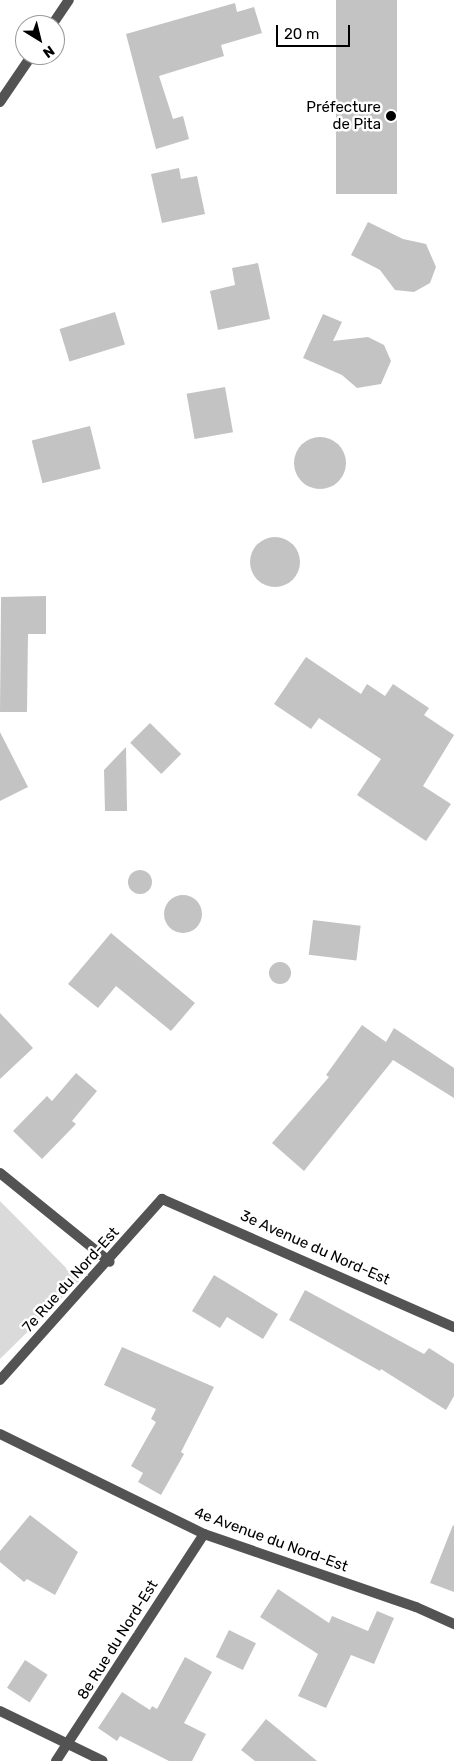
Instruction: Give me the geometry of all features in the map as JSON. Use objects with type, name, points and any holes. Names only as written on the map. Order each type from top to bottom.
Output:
[{"type":"street","points":[[59,15],[69,0]]},
{"type":"street","points":[[0,102],[25,65]]},
{"type":"street","points":[[0,1173],[110,1262]]},
{"type":"street","name":"7e Rue du Nord-Est","points":[[0,1380],[110,1262],[162,1199]]},
{"type":"street","name":"3e Avenue du Nord-Est","points":[[162,1199],[454,1326]]},
{"type":"street","name":"4e Avenue du Nord-Est","points":[[0,1434],[204,1534],[416,1607],[454,1624]]},
{"type":"street","name":"8e Rue du Nord-Est","points":[[56,1761],[68,1747],[204,1534]]},
{"type":"street","points":[[0,1711],[68,1747],[103,1761]]},
{"type":"shaded area","points":[[0,1201],[79,1281],[0,1359]]},
{"type":"building","points":[[336,0],[397,0],[397,194],[336,194]]},
{"type":"building","points":[[235,3],[237,12],[254,7],[262,33],[221,45],[224,56],[159,76],[173,119],[183,116],[189,139],[156,149],[126,34]]},
{"type":"building","points":[[179,168],[181,179],[197,176],[205,214],[162,223],[151,174]]},
{"type":"building","points":[[368,222],[403,239],[426,244],[436,267],[430,283],[414,292],[395,290],[380,270],[351,255]]},
{"type":"building","points":[[258,263],[270,319],[218,330],[210,291],[235,285],[232,268]]},
{"type":"building","points":[[115,312],[125,345],[69,361],[60,329]]},
{"type":"building","points":[[323,314],[342,322],[333,341],[368,337],[384,345],[391,361],[381,384],[357,388],[342,375],[303,358]]},
{"type":"building","points":[[225,387],[233,432],[195,439],[187,394]]},
{"type":"building","points":[[90,426],[101,469],[42,483],[32,441]]},
{"type":"building","points":[[315,437],[325,437],[335,441],[342,448],[346,463],[342,478],[335,485],[325,489],[315,489],[305,485],[298,478],[294,468],[294,458],[298,448],[305,441]]},
{"type":"building","points":[[280,537],[293,544],[299,552],[299,572],[293,580],[285,586],[270,587],[257,580],[251,572],[250,557],[257,544],[265,538]]},
{"type":"building","points":[[46,596],[46,634],[28,634],[27,712],[0,712],[1,597]]},
{"type":"building","points":[[306,657],[361,694],[367,684],[385,696],[393,684],[429,708],[424,715],[454,735],[423,786],[451,804],[426,841],[357,795],[381,759],[319,718],[311,729],[274,704]]},
{"type":"building","points":[[150,723],[181,754],[161,774],[130,743]]},
{"type":"building","points":[[0,732],[28,787],[0,801]]},
{"type":"building","points":[[126,747],[127,811],[105,811],[104,770]]},
{"type":"building","points":[[140,870],[148,874],[152,882],[148,890],[140,894],[132,890],[128,882],[132,874]]},
{"type":"building","points":[[183,895],[196,901],[202,914],[196,927],[183,933],[170,927],[164,914],[170,901]]},
{"type":"building","points":[[313,920],[361,926],[356,961],[309,955]]},
{"type":"building","points":[[111,933],[195,1003],[171,1031],[116,986],[98,1008],[68,984]]},
{"type":"building","points":[[280,962],[288,965],[291,973],[288,981],[280,984],[272,981],[269,973],[272,965]]},
{"type":"building","points":[[0,1013],[33,1048],[0,1079]]},
{"type":"building","points":[[362,1025],[386,1042],[394,1028],[454,1068],[454,1098],[393,1060],[304,1171],[272,1143],[329,1077],[326,1075]]},
{"type":"building","points":[[76,1073],[97,1091],[72,1121],[76,1124],[42,1159],[13,1131],[47,1096],[52,1101]]},
{"type":"building","points":[[214,1275],[278,1314],[263,1339],[227,1317],[220,1328],[192,1311]]},
{"type":"building","points":[[305,1290],[424,1354],[429,1348],[454,1364],[454,1396],[446,1410],[381,1369],[380,1371],[289,1320]]},
{"type":"building","points":[[122,1347],[214,1387],[181,1452],[184,1454],[161,1495],[138,1482],[143,1473],[131,1466],[156,1422],[151,1419],[156,1409],[104,1385]]},
{"type":"building","points":[[30,1515],[78,1552],[55,1595],[27,1579],[24,1582],[0,1562],[0,1551]]},
{"type":"building","points":[[454,1526],[454,1592],[430,1583]]},
{"type":"building","points":[[278,1589],[329,1623],[332,1616],[368,1631],[377,1611],[394,1618],[374,1664],[351,1655],[326,1708],[298,1696],[318,1654],[260,1617]]},
{"type":"building","points":[[229,1630],[256,1643],[243,1670],[216,1657]]},
{"type":"building","points":[[185,1657],[212,1672],[184,1723],[206,1734],[192,1761],[169,1761],[120,1736],[117,1741],[98,1728],[122,1692],[150,1710],[152,1706],[157,1709]]},
{"type":"building","points":[[25,1660],[48,1675],[30,1702],[7,1688]]},
{"type":"building","points":[[266,1719],[317,1761],[255,1761],[241,1750]]},
{"type":"place","name":"Préfecture de Pita","points":[[391,116]]}]
